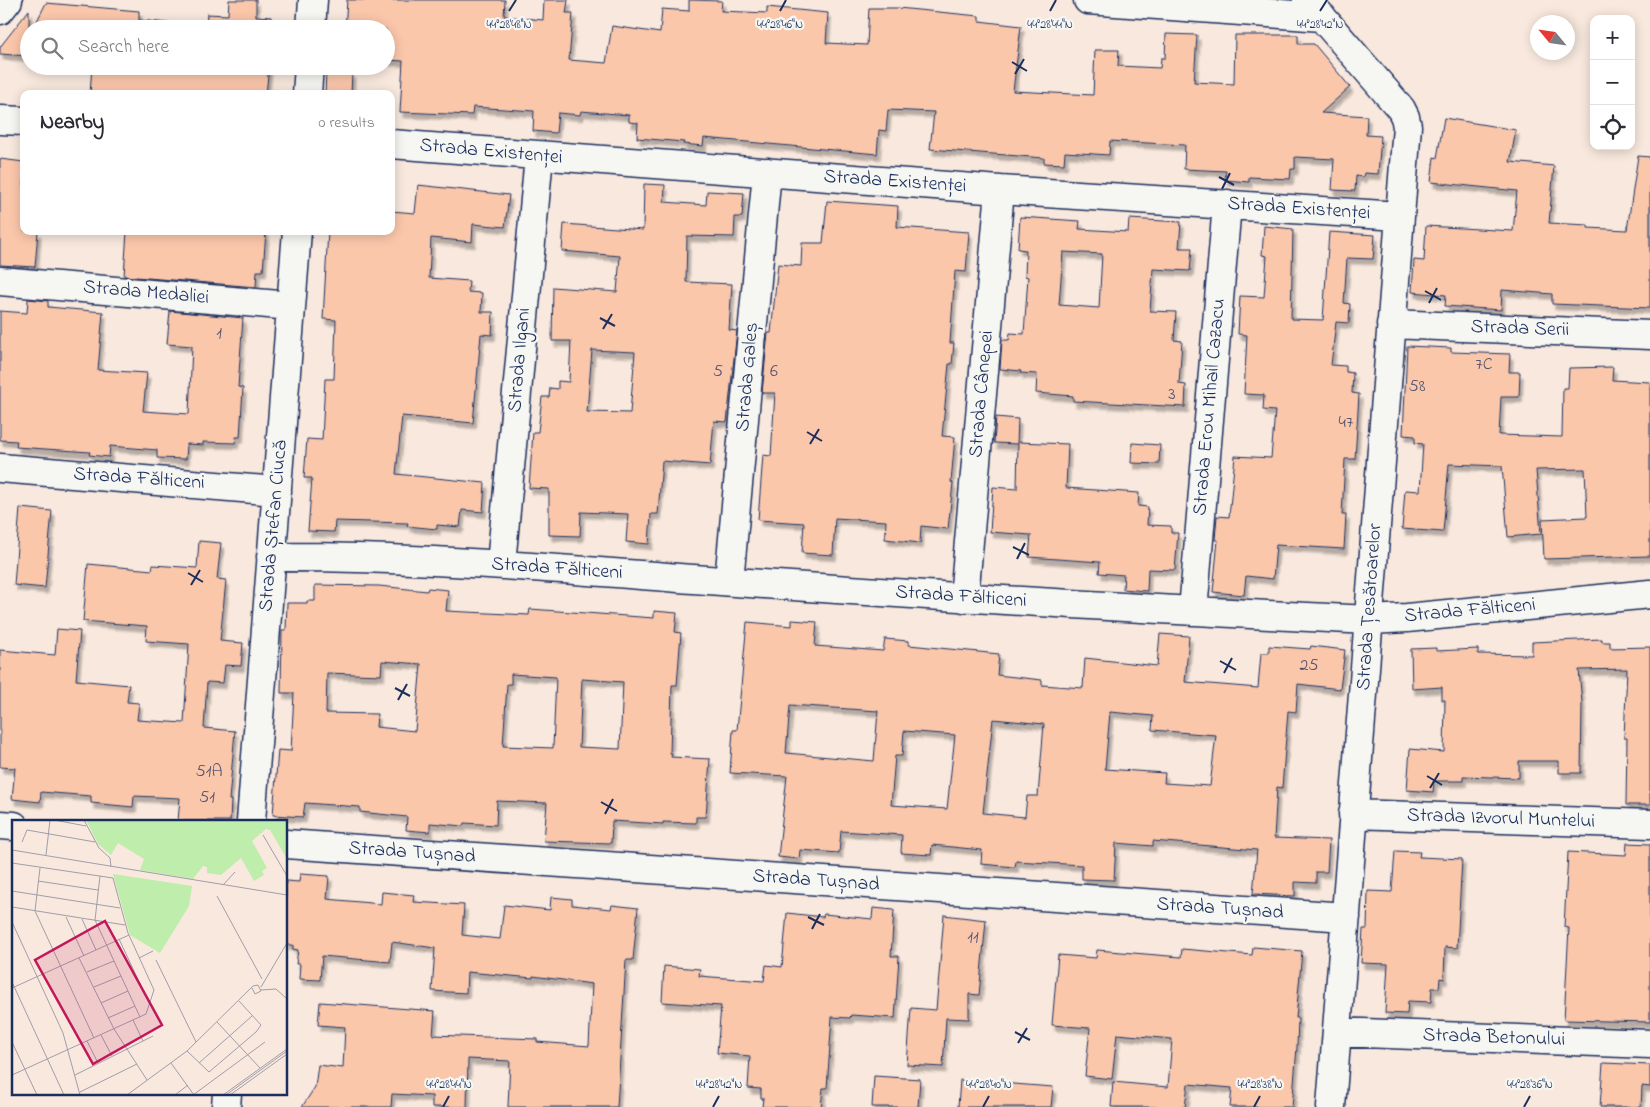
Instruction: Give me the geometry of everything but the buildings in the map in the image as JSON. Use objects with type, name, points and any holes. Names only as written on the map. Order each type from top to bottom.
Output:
[{"type":"street","points":[[0,10],[8,0]]},
{"type":"street","points":[[312,20],[314,0]]},
{"type":"street","points":[[1088,0],[1314,8]]},
{"type":"street","name":"Strada Țesătoarelor","points":[[1314,8],[1401,109],[1407,126],[1390,324],[1370,620],[1331,1107]]},
{"type":"street","points":[[307,90],[308,75]]},
{"type":"street","points":[[0,120],[20,121]]},
{"type":"street","name":"Strada Existenței","points":[[395,144],[1000,190],[1399,216]]},
{"type":"street","name":"Strada Ilgani","points":[[501,564],[539,156]]},
{"type":"street","name":"Strada Galeș","points":[[729,581],[767,172]]},
{"type":"street","name":"Strada Cânepei","points":[[964,598],[1000,190]]},
{"type":"street","name":"Strada Erou Mihail Cazacu","points":[[1193,611],[1227,204]]},
{"type":"street","name":"Strada Ștefan Ciucă","points":[[251,820],[297,235]]},
{"type":"street","name":"Strada Medaliei","points":[[0,281],[291,306]]},
{"type":"street","name":"Strada Serii","points":[[1390,324],[1650,335]]},
{"type":"street","name":"Strada Fălticeni","points":[[0,468],[277,490]]},
{"type":"street","name":"Strada Fălticeni","points":[[271,557],[306,556],[501,564],[964,598],[1370,620],[1650,594]]},
{"type":"street","name":"Strada Izvorul Muntelui","points":[[1353,814],[1650,824]]},
{"type":"street","name":"Strada Tușnad","points":[[288,844],[1346,917]]},
{"type":"street","name":"Strada Betonului","points":[[1337,1032],[1650,1044]]},
{"type":"street","points":[[226,1107],[228,1094]]}]
